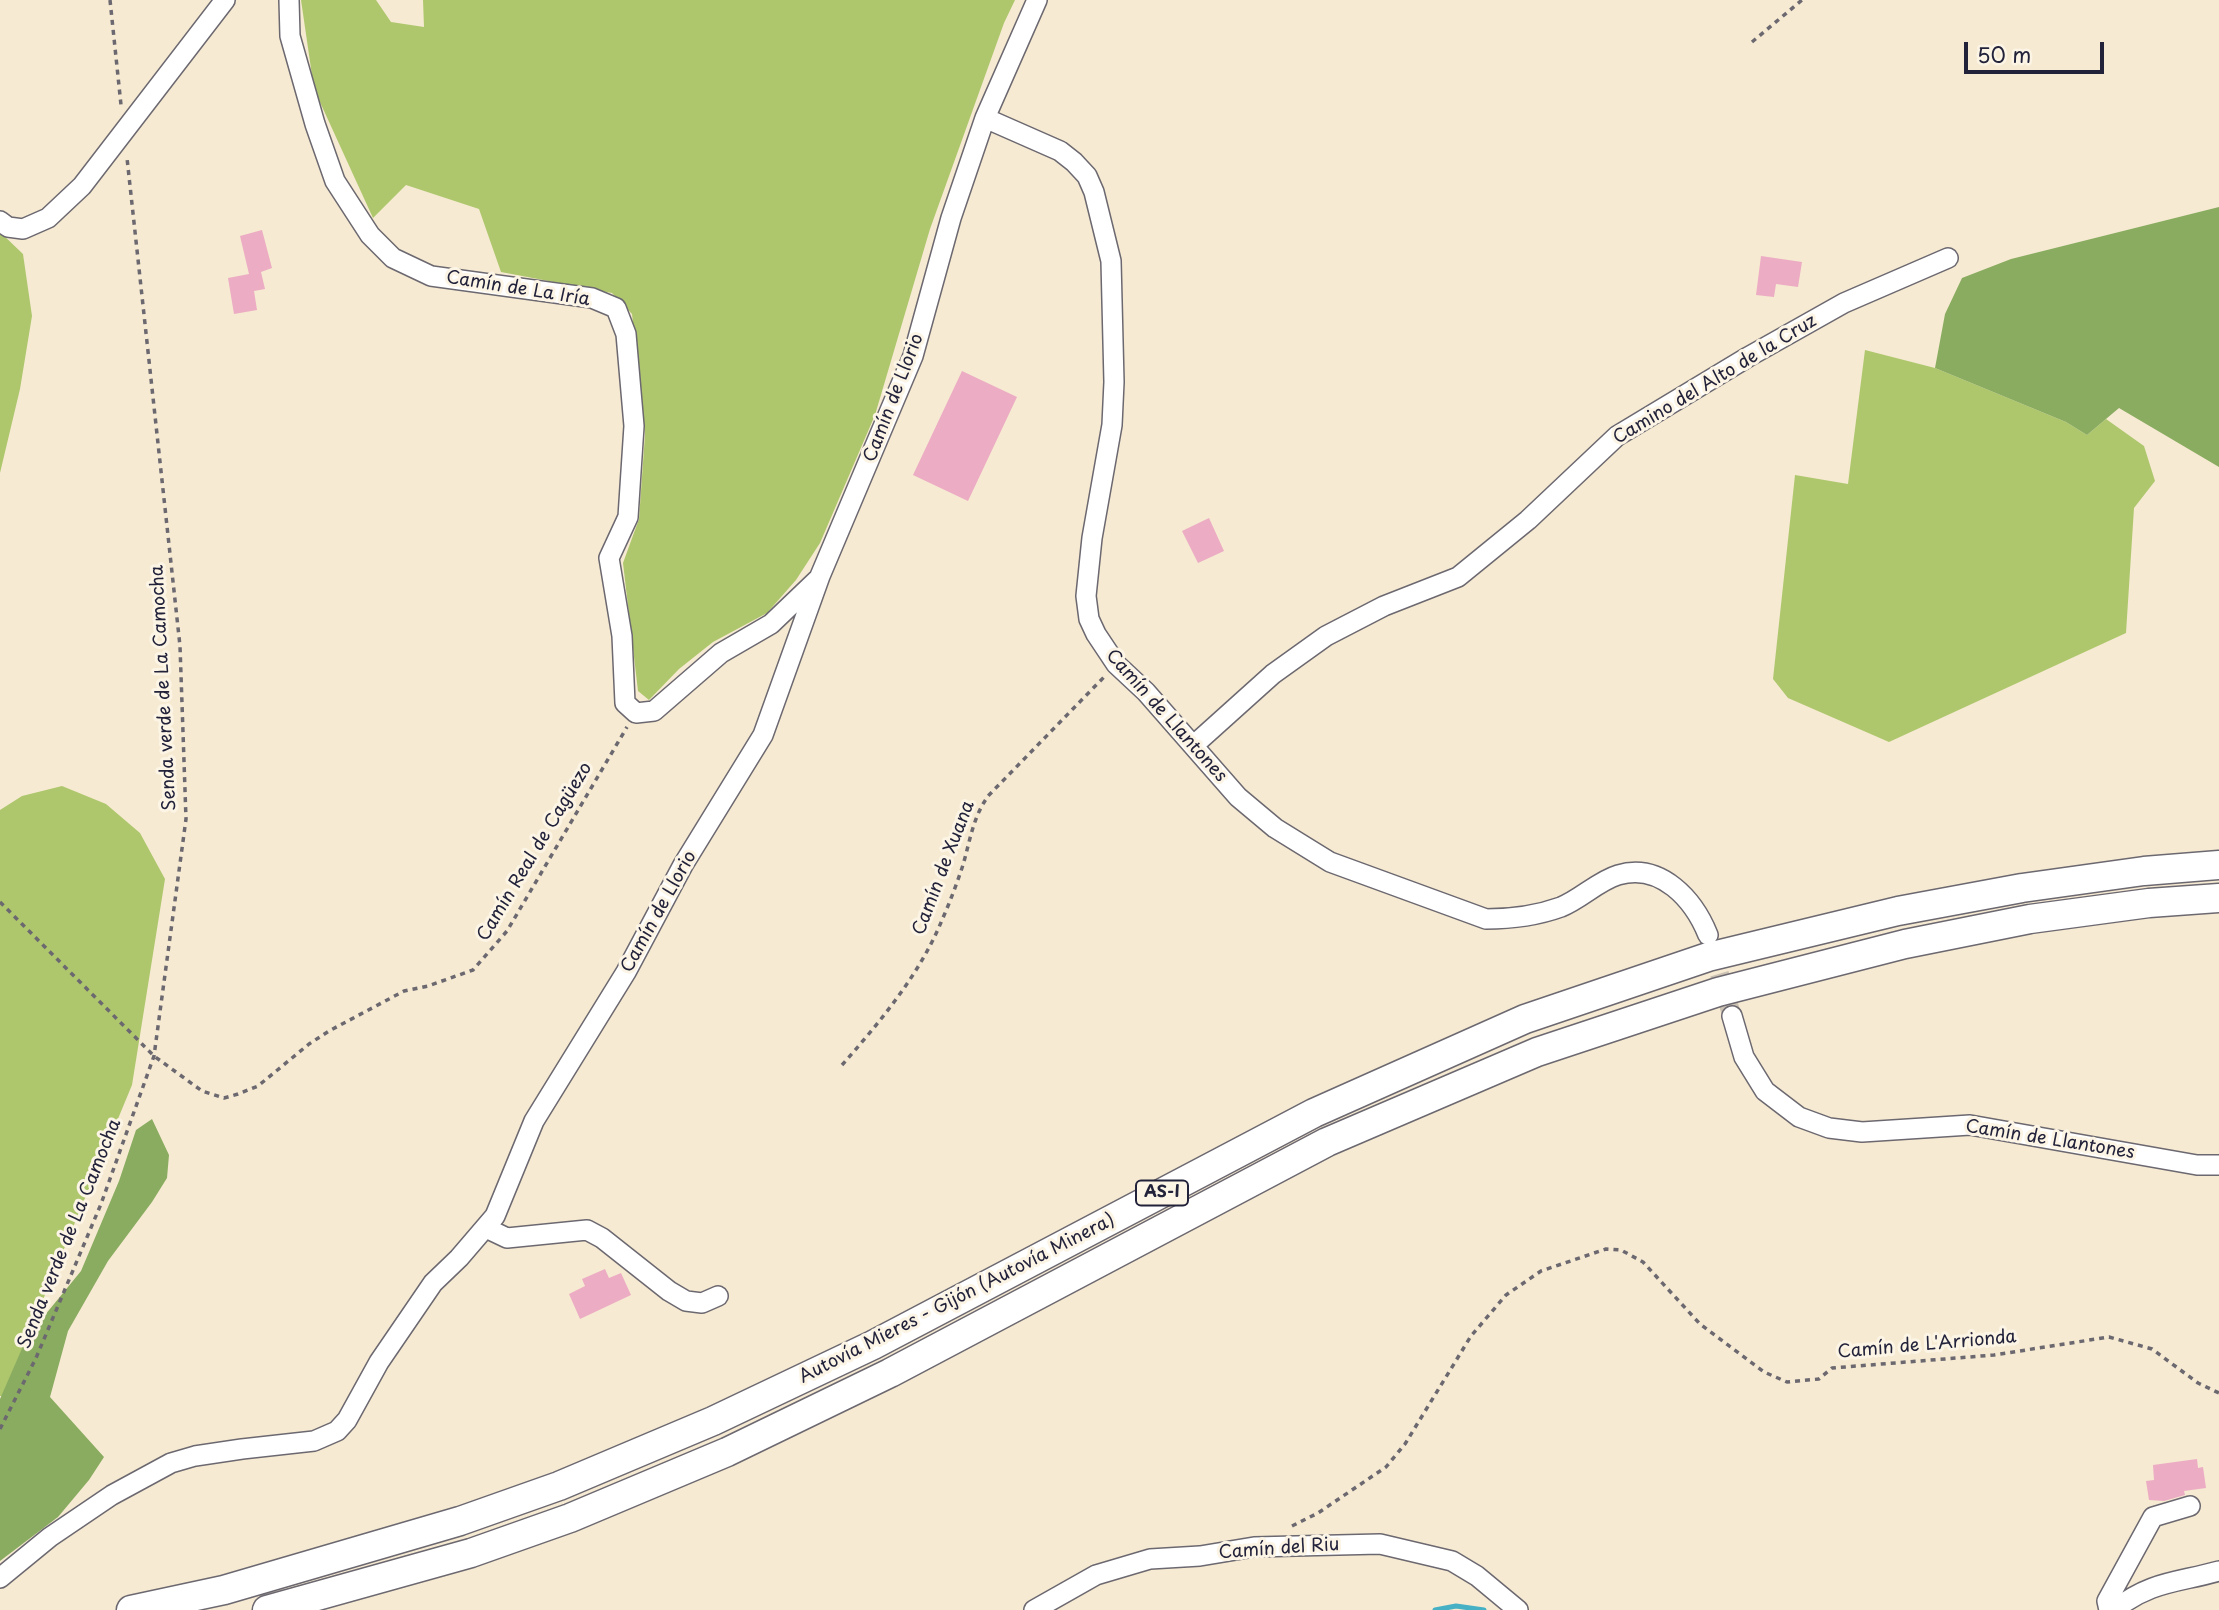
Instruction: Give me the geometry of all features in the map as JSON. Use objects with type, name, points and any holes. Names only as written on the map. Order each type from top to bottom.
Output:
[{"type":"highway","name":"Autovía Mieres - Gijón (Autovía Minera)","points":[[131,1610],[225,1590],[460,1521],[559,1486],[700,1426],[873,1345],[1314,1112],[1525,1019],[1708,957],[1898,911],[2022,888],[2144,871],[2219,865]]},
{"type":"highway","name":"Autovía Mieres - Gijón (Autovía Minera)","points":[[267,1610],[471,1553],[570,1518],[727,1452],[890,1373],[1327,1142],[1536,1052],[1718,992],[1905,944],[2030,919],[2148,903],[2219,898]]},
{"type":"street","points":[[0,221],[8,227],[23,229],[48,218],[82,186],[225,0]]},
{"type":"street","name":"Camín de La Iría","points":[[289,0],[290,36],[315,124],[335,181],[370,235],[393,258],[431,276],[592,298],[616,308],[626,334],[634,426],[628,517],[609,558],[622,636],[625,703],[636,713]]},
{"type":"street","name":"Camín de Llorio","points":[[0,1578],[50,1537],[112,1494],[171,1463],[219,1452],[314,1441],[337,1431],[347,1420],[379,1362],[433,1283],[495,1216],[534,1121],[626,972],[683,865],[763,735],[820,576],[913,356],[951,218],[985,118],[1037,0]]},
{"type":"street","name":"Camín de Llantones","points":[[985,118],[1060,150],[1087,176],[1094,191],[1112,277],[1112,425],[1092,538],[1086,596],[1089,618],[1096,634],[1116,664],[1194,745],[1238,797],[1275,828],[1330,862],[1486,919],[1539,915],[1564,906],[1618,875],[1643,873],[1669,882],[1686,897],[1702,919],[1708,935]]},
{"type":"street","name":"Camino del Alto de la Cruz","points":[[1194,745],[1273,674],[1326,636],[1384,606],[1458,577],[1528,520],[1617,436],[1844,303],[1948,258]]},
{"type":"street","points":[[636,713],[654,711],[721,653],[771,624],[820,576]]},
{"type":"street","name":"Camín de Llantones","points":[[1732,1016],[1744,1057],[1765,1091],[1799,1117],[1829,1128],[1862,1132],[1970,1125],[2197,1164],[2219,1165]]},
{"type":"street","points":[[486,1228],[507,1238],[587,1230],[602,1238],[669,1291],[686,1301],[702,1303],[718,1296]]},
{"type":"street","points":[[2190,1506],[2153,1517],[2107,1601],[2112,1610],[2151,1587],[2219,1571]]},
{"type":"street","name":"Camín del Riu","points":[[1034,1610],[1096,1575],[1150,1559],[1200,1556],[1254,1547],[1380,1544],[1452,1562],[1477,1576],[1518,1610]]},
{"type":"path","name":"Senda verde de La Camocha","points":[[0,1429],[36,1358],[101,1204],[154,1056],[186,819],[180,646],[110,0]]},
{"type":"path","points":[[1752,41],[1802,0]]},
{"type":"path","name":"Camín de Xuana","points":[[842,1065],[875,1028],[912,976],[942,922],[963,865],[979,808],[1116,664]]},
{"type":"path","name":"Camín Real de Cagüezo","points":[[0,902],[154,1056],[202,1091],[223,1098],[238,1094],[258,1086],[329,1031],[404,991],[428,986],[473,970],[507,931],[636,713]]},
{"type":"path","name":"Camín de L'Arrionda","points":[[1286,1529],[1318,1513],[1386,1467],[1405,1444],[1471,1336],[1506,1295],[1541,1271],[1606,1249],[1620,1250],[1643,1262],[1700,1324],[1764,1372],[1787,1382],[1819,1379],[1832,1368],[1994,1355],[2109,1337],[2152,1349],[2198,1382],[2219,1393]]},
{"type":"green space","points":[[301,0],[376,0],[391,22],[424,27],[423,0],[1015,0],[1004,23],[930,229],[875,415],[820,543],[796,580],[767,613],[713,642],[679,669],[649,700],[638,691],[623,563],[639,519],[645,435],[632,314],[612,293],[501,272],[479,209],[406,185],[373,218],[314,89]]},
{"type":"green space","points":[[2219,207],[2219,467],[2119,408],[2087,435],[2066,422],[1935,368],[1945,314],[1962,278],[2011,259]]},
{"type":"green space","points":[[0,232],[23,254],[32,316],[20,389],[0,473]]},
{"type":"green space","points":[[1865,350],[1935,368],[2066,422],[2087,435],[2106,419],[2144,446],[2155,481],[2134,508],[2126,633],[1889,742],[1788,698],[1773,679],[1795,475],[1848,484]]},
{"type":"green space","points":[[62,786],[106,804],[140,833],[165,879],[132,1085],[3,1396],[0,1396],[0,810],[22,796]]},
{"type":"green space","points":[[152,1119],[169,1155],[167,1178],[108,1261],[68,1331],[50,1397],[104,1457],[58,1517],[0,1561],[0,1399],[27,1337],[81,1271],[119,1181],[136,1130]]},
{"type":"building","points":[[262,230],[272,268],[261,272],[265,289],[254,291],[257,310],[234,314],[228,278],[249,274],[240,236]]},
{"type":"building","points":[[1761,256],[1802,262],[1798,287],[1776,284],[1774,297],[1756,295]]},
{"type":"building","points":[[962,371],[1017,397],[968,501],[913,475]]},
{"type":"building","points":[[1209,518],[1224,551],[1198,563],[1182,531]]},
{"type":"building","points":[[605,1269],[609,1278],[621,1273],[631,1295],[580,1319],[569,1294],[585,1286],[582,1279]]},
{"type":"building","points":[[2197,1459],[2198,1468],[2203,1467],[2206,1488],[2184,1491],[2185,1495],[2164,1501],[2149,1500],[2146,1481],[2154,1480],[2153,1465]]},
{"type":"waterway","points":[[1435,1610],[1456,1606],[1484,1610]]},
{"type":"tunnel","points":[[1711,946],[1732,1016]]}]
